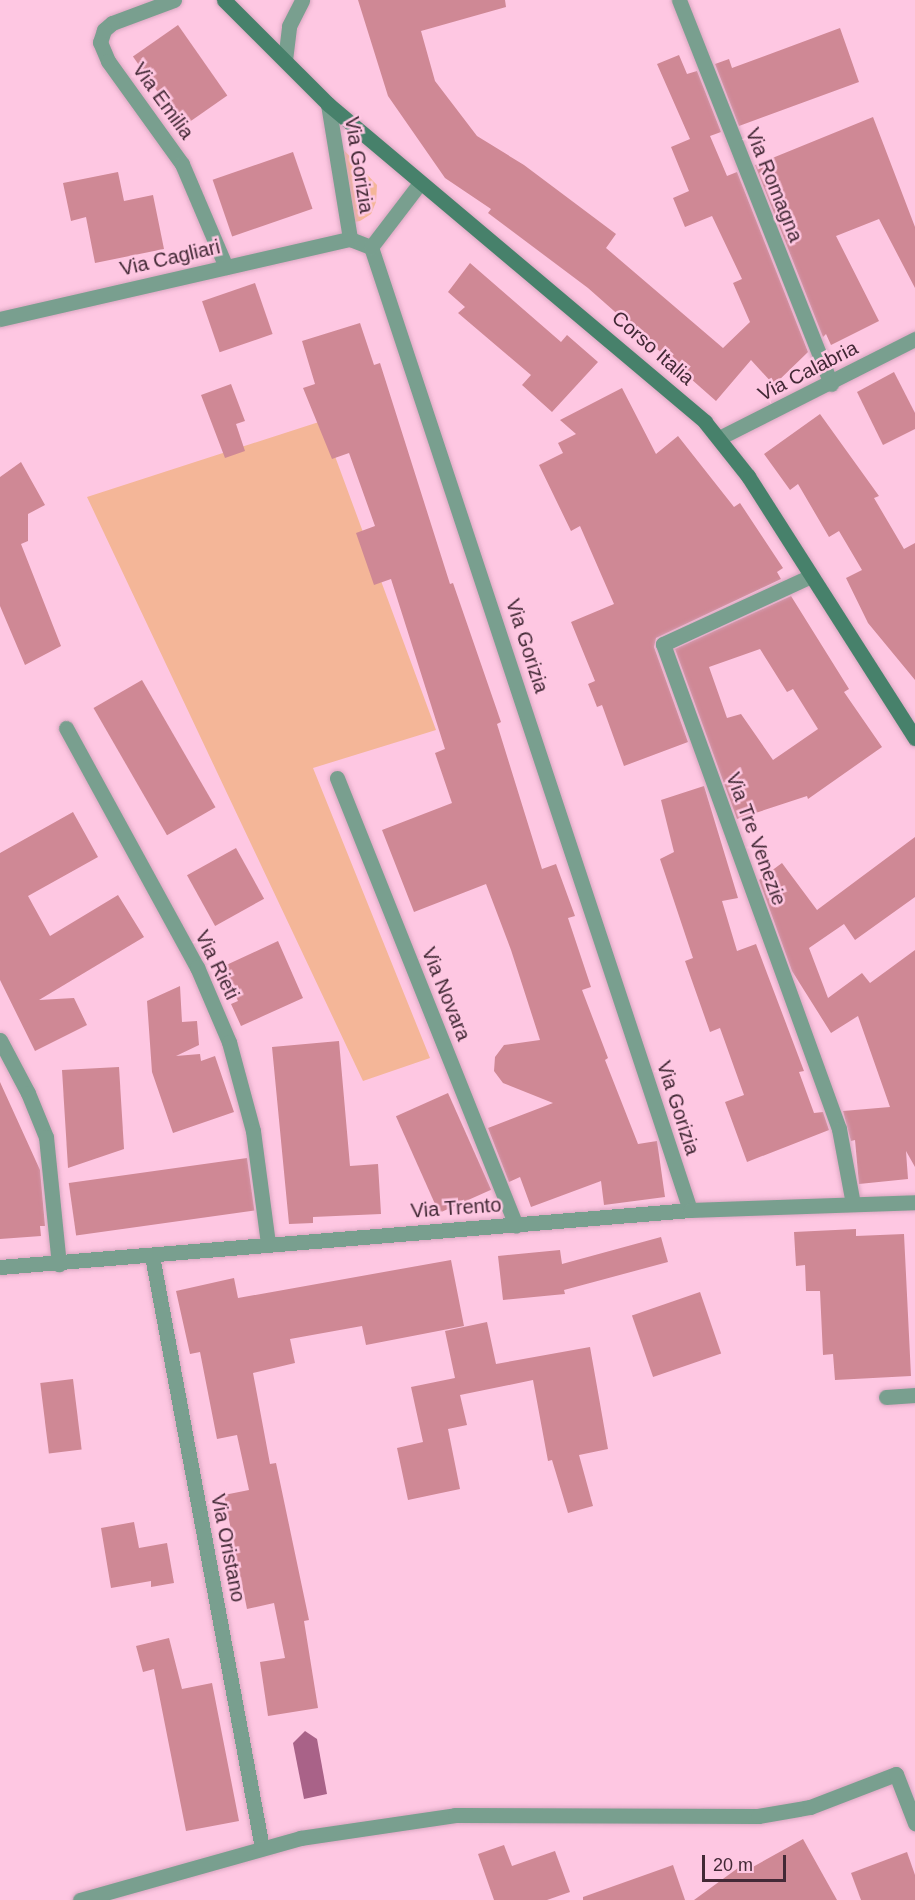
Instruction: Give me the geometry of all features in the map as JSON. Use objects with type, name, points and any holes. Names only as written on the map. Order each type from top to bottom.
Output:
[{"type":"street","name":"Via Emilia","points":[[174,0],[112,23],[104,30],[100,42],[108,61],[182,164],[226,267]]},
{"type":"street","name":"Corso Italia","points":[[224,0],[328,104],[420,183],[575,309],[719,438],[915,738]]},
{"type":"street","points":[[285,60],[289,26],[302,0]]},
{"type":"street","name":"Via Romagna","points":[[679,0],[831,384]]},
{"type":"street","name":"Via Gorizia","points":[[328,104],[350,239],[371,247],[690,1210]]},
{"type":"street","points":[[371,247],[420,183]]},
{"type":"street","name":"Via Cagliari","points":[[0,319],[350,239]]},
{"type":"street","name":"Via Calabria","points":[[719,438],[831,384],[915,339]]},
{"type":"street","name":"Via Tre Venezie","points":[[811,576],[663,644],[839,1128],[853,1204]]},
{"type":"street","name":"Via Rieti","points":[[66,728],[193,960],[229,1042],[254,1131],[268,1243]]},
{"type":"street","name":"Via Novara","points":[[337,778],[516,1225]]},
{"type":"street","points":[[0,1040],[28,1093],[46,1137],[59,1264]]},
{"type":"street","name":"Via Trento","points":[[0,1267],[59,1264],[268,1243],[690,1210],[915,1202]]},
{"type":"street","name":"Via Oristano","points":[[152,1256],[262,1848]]},
{"type":"street","points":[[886,1397],[915,1395]]},
{"type":"street","points":[[80,1900],[262,1848],[339,1829],[483,1813],[758,1816],[810,1807],[896,1774],[915,1823]]},
{"type":"shaded area","points":[[340,146],[377,185],[376,202],[371,214],[360,221],[354,222]]},
{"type":"shaded area","points":[[322,421],[436,730],[313,768],[430,1058],[363,1081],[87,497]]},
{"type":"shaded area","points":[[305,1731],[317,1739],[327,1794],[304,1799],[293,1743]]},
{"type":"building","points":[[358,0],[505,0],[506,7],[421,31],[435,81],[477,136],[524,165],[616,234],[606,248],[723,348],[750,322],[733,283],[742,279],[712,216],[685,227],[673,198],[689,191],[671,147],[690,139],[657,64],[679,55],[687,74],[697,71],[721,132],[710,136],[727,176],[737,172],[808,352],[774,385],[751,360],[716,401],[588,288],[488,213],[491,209],[445,178],[388,96]]},
{"type":"building","points":[[178,25],[227,95],[182,127],[133,57]]},
{"type":"building","points":[[840,28],[859,82],[739,126],[715,64],[729,59],[732,68]]},
{"type":"building","points":[[873,117],[915,227],[915,288],[879,219],[836,236],[879,321],[831,345],[826,334],[823,337],[755,165]]},
{"type":"building","points":[[293,152],[313,209],[232,236],[213,180]]},
{"type":"building","points":[[118,172],[124,201],[153,195],[164,249],[95,263],[86,217],[71,221],[63,183]]},
{"type":"building","points":[[470,263],[561,342],[567,335],[598,362],[552,412],[522,385],[531,375],[458,313],[465,307],[448,292]]},
{"type":"building","points":[[255,283],[273,334],[220,352],[202,301]]},
{"type":"building","points":[[360,323],[374,365],[380,363],[450,584],[453,583],[501,722],[497,724],[542,869],[556,864],[575,916],[568,918],[591,987],[582,990],[608,1058],[605,1060],[638,1144],[657,1141],[665,1197],[604,1205],[601,1181],[531,1207],[520,1177],[509,1182],[488,1128],[553,1103],[503,1083],[494,1071],[495,1057],[504,1045],[540,1040],[511,950],[486,884],[414,912],[382,830],[452,803],[435,753],[445,749],[391,579],[374,585],[356,533],[375,526],[349,453],[332,459],[303,388],[315,384],[302,341]]},
{"type":"building","points":[[894,372],[915,413],[915,429],[883,445],[857,392]]},
{"type":"building","points":[[231,384],[245,421],[236,424],[245,451],[225,458],[201,395]]},
{"type":"building","points":[[622,388],[656,454],[678,436],[734,507],[740,503],[783,568],[777,572],[781,579],[656,638],[654,647],[688,742],[624,766],[602,705],[597,707],[588,684],[595,681],[571,622],[614,604],[580,526],[571,531],[539,465],[563,453],[558,443],[576,434],[560,420]]},
{"type":"building","points":[[820,414],[879,496],[874,498],[904,549],[915,543],[915,680],[868,623],[846,578],[862,570],[839,531],[829,537],[798,484],[790,490],[764,454]]},
{"type":"building","points":[[21,462],[45,505],[28,514],[28,541],[21,544],[61,646],[25,665],[0,606],[0,477]]},
{"type":"building","points":[[791,596],[849,689],[844,692],[882,747],[808,799],[807,796],[737,819],[675,649]],"holes":[[[760,649],[787,692],[793,689],[818,729],[773,760],[741,714],[727,718],[709,667]]]},
{"type":"building","points":[[142,680],[216,807],[167,835],[94,708]]},
{"type":"building","points":[[704,786],[738,898],[722,901],[737,951],[756,944],[804,1071],[799,1072],[814,1113],[823,1112],[829,1130],[747,1162],[725,1102],[744,1095],[720,1028],[710,1032],[685,961],[693,958],[660,859],[674,852],[661,800]]},
{"type":"building","points":[[73,812],[98,857],[28,896],[50,936],[118,895],[144,937],[39,1000],[74,998],[87,1025],[35,1051],[0,980],[0,853]]},
{"type":"building","points":[[915,837],[915,897],[855,940],[844,924],[809,948],[828,998],[862,973],[870,983],[915,950],[915,1167],[906,1151],[908,1179],[859,1184],[855,1140],[851,1141],[843,1111],[890,1107],[858,1016],[831,1033],[792,971],[759,880],[782,863],[817,910]]},
{"type":"building","points":[[236,848],[264,899],[215,926],[187,875]]},
{"type":"building","points":[[278,941],[303,998],[241,1026],[231,1004],[238,1001],[222,967]]},
{"type":"building","points":[[180,986],[182,1022],[197,1021],[199,1045],[176,1056],[200,1054],[201,1061],[215,1056],[234,1112],[173,1133],[152,1072],[147,1001]]},
{"type":"building","points":[[339,1041],[350,1166],[378,1164],[381,1214],[313,1217],[313,1223],[289,1224],[272,1047]]},
{"type":"building","points":[[119,1067],[124,1149],[68,1168],[62,1070]]},
{"type":"building","points":[[0,1082],[40,1170],[45,1226],[40,1226],[41,1236],[0,1239]]},
{"type":"building","points":[[448,1093],[491,1190],[439,1213],[396,1116]]},
{"type":"building","points":[[247,1158],[254,1210],[76,1236],[69,1183]]},
{"type":"building","points":[[856,1229],[856,1236],[904,1234],[911,1376],[835,1380],[833,1354],[823,1355],[820,1291],[806,1291],[805,1265],[796,1266],[794,1232]]},
{"type":"building","points":[[661,1237],[668,1262],[564,1290],[565,1294],[503,1300],[498,1256],[560,1250],[562,1264]]},
{"type":"building","points":[[451,1260],[464,1326],[366,1345],[362,1326],[290,1339],[295,1363],[253,1373],[270,1464],[276,1463],[309,1620],[304,1621],[318,1708],[268,1716],[260,1662],[285,1658],[274,1603],[247,1609],[224,1495],[249,1490],[237,1435],[217,1439],[200,1352],[190,1354],[176,1291],[234,1278],[238,1298]]},
{"type":"building","points":[[700,1292],[721,1353],[653,1377],[632,1315]]},
{"type":"building","points":[[487,1322],[496,1364],[590,1347],[608,1449],[579,1455],[593,1506],[568,1513],[552,1460],[548,1461],[533,1380],[460,1395],[467,1425],[448,1429],[460,1489],[408,1500],[397,1448],[423,1442],[411,1387],[455,1378],[445,1331]]},
{"type":"building","points":[[73,1379],[82,1449],[49,1453],[40,1383]]},
{"type":"building","points":[[134,1522],[139,1548],[167,1543],[174,1583],[151,1587],[151,1581],[111,1588],[101,1528]]},
{"type":"building","points":[[169,1638],[182,1689],[212,1683],[239,1821],[186,1831],[154,1669],[143,1672],[136,1646]]},
{"type":"building","points":[[803,1839],[837,1900],[694,1900],[738,1868],[742,1873]]},
{"type":"building","points":[[504,1845],[512,1866],[555,1851],[570,1892],[547,1900],[494,1900],[478,1854]]},
{"type":"building","points":[[907,1852],[915,1875],[915,1900],[861,1900],[851,1873]]},
{"type":"building","points":[[673,1865],[685,1900],[583,1900],[583,1897]]}]
